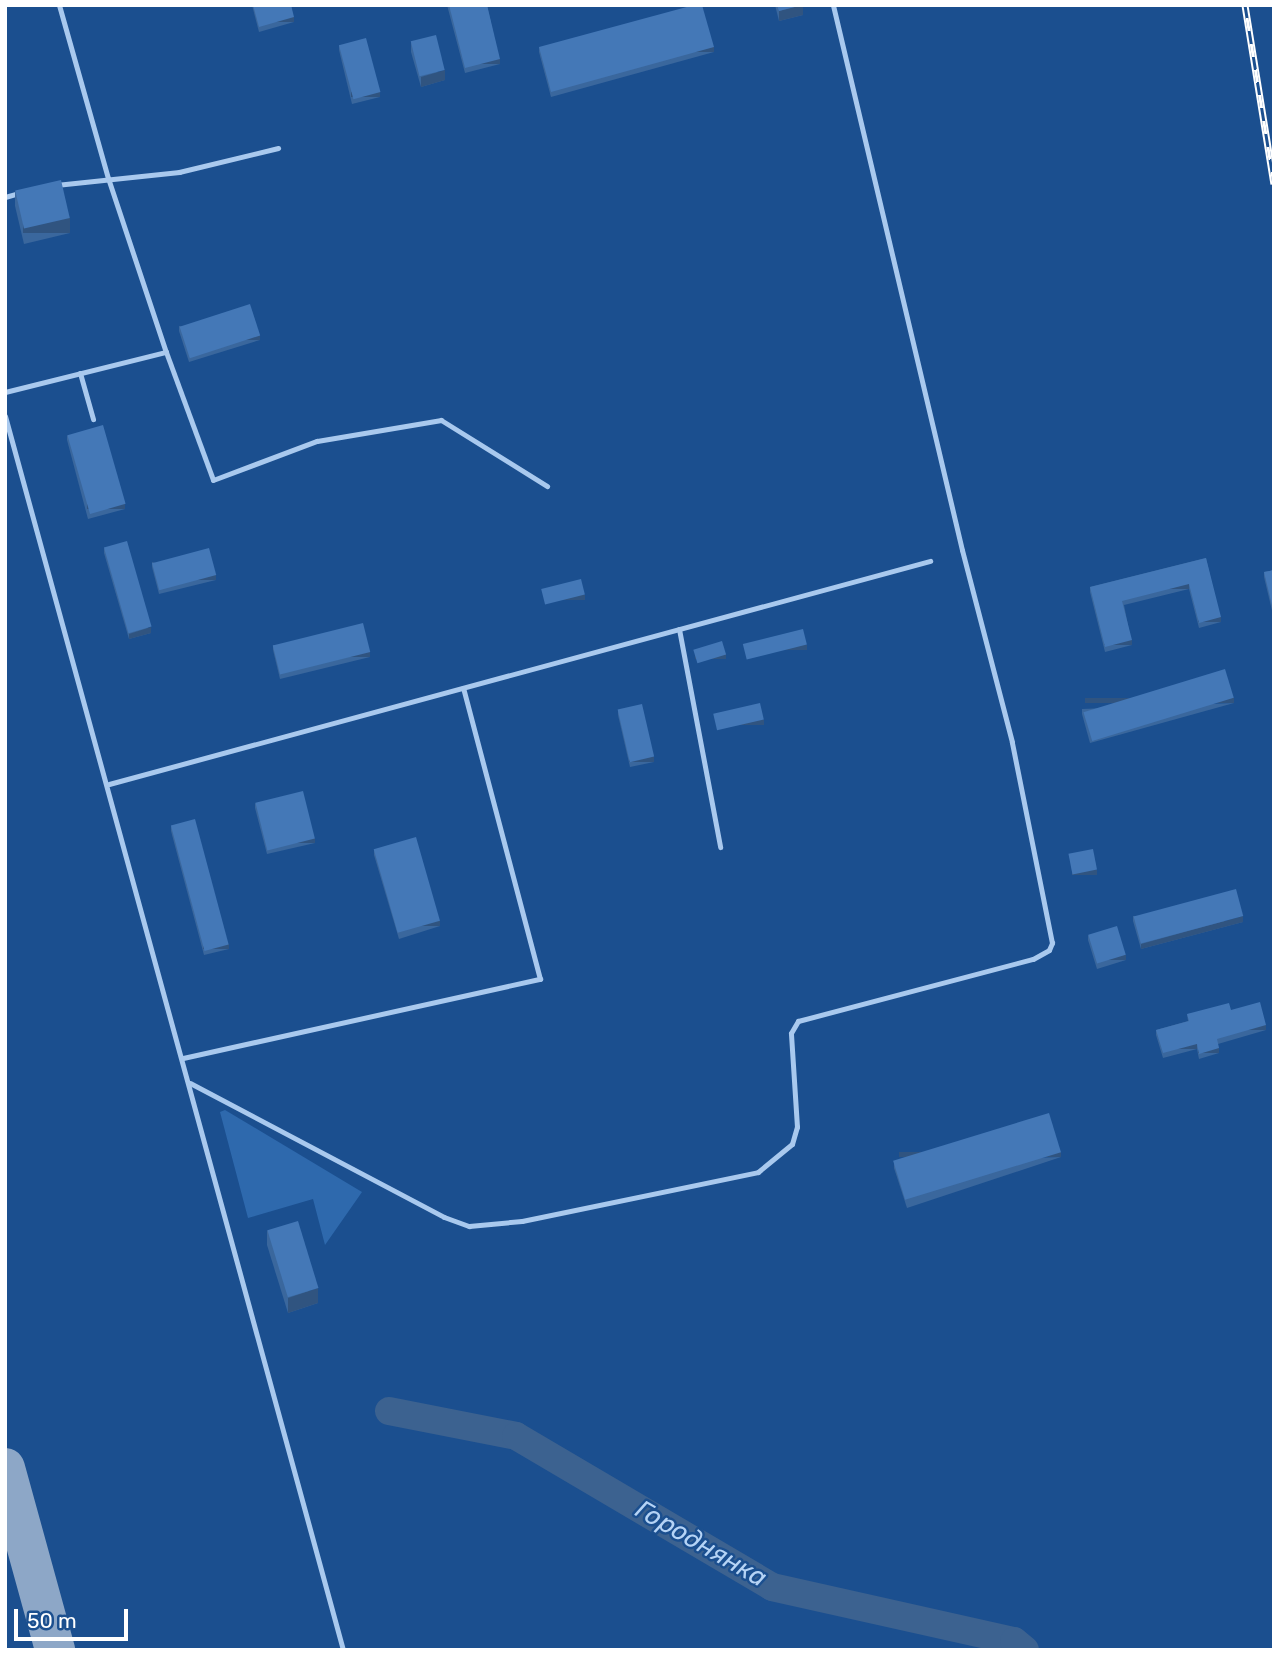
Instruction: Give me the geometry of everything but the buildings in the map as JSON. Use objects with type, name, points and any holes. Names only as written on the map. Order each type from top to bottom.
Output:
[{"type":"lane","points":[[59,5],[107,178],[213,480],[317,441],[441,420],[547,486]]},
{"type":"lane","points":[[190,1083],[444,1217],[469,1226],[522,1221],[758,1172],[779,1159],[794,1136],[791,1032],[798,1021],[1033,959],[1049,950],[1052,943],[1012,742],[961,550],[833,5]]},
{"type":"lane","points":[[53,186],[179,172],[278,148]]},
{"type":"lane","points":[[5,197],[29,191]]},
{"type":"lane","points":[[5,392],[166,352]]},
{"type":"lane","points":[[80,373],[93,419]]},
{"type":"lane","points":[[5,416],[109,784],[343,1650]]},
{"type":"lane","points":[[109,784],[930,561]]},
{"type":"lane","points":[[679,629],[720,847]]},
{"type":"lane","points":[[184,1058],[540,979],[463,688]]},
{"type":"shaded area","points":[[225,1110],[362,1192],[325,1245],[313,1199],[248,1218],[220,1112]]},
{"type":"waterway","name":"Городнянка","points":[[389,1411],[516,1436],[772,1587],[1014,1641],[1025,1650]]},
{"type":"taxiway","points":[[5,1468],[55,1650]]},
{"type":"railway","points":[[1245,5],[1274,184]]}]
